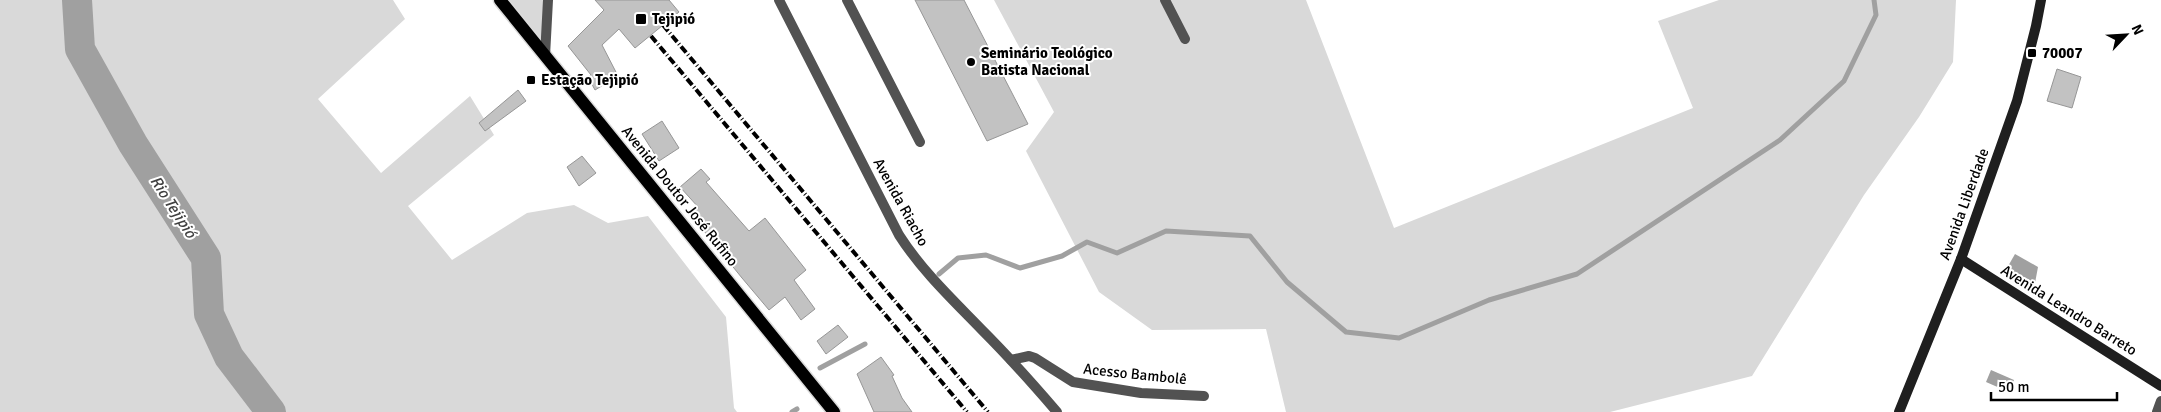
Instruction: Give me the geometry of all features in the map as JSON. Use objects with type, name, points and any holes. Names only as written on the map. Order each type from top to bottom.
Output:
[{"type":"main road","name":"Avenida Doutor José Rufino","points":[[500,0],[834,412]]},
{"type":"main road","name":"Avenida Liberdade","points":[[1899,412],[1961,259],[2017,101],[2036,26],[2040,0]]},
{"type":"main road","name":"Avenida Leandro Barreto","points":[[1961,259],[2161,386]]},
{"type":"street","points":[[545,56],[548,0]]},
{"type":"street","name":"Avenida Riacho","points":[[780,0],[899,236],[923,269],[1012,360],[1057,412]]},
{"type":"street","points":[[847,0],[920,142]]},
{"type":"street","points":[[1165,0],[1185,39]]},
{"type":"street","name":"Acesso Bambolê","points":[[1012,360],[1024,357],[1035,358],[1073,382],[1088,385],[1168,395],[1204,396]]},
{"type":"street","points":[[2156,412],[2161,401]]},
{"type":"shaded area","points":[[0,0],[393,0],[405,19],[318,99],[381,173],[470,96],[494,135],[408,206],[452,260],[527,213],[574,205],[608,223],[648,216],[726,317],[734,408],[737,412],[0,412]]},
{"type":"shaded area","points":[[504,0],[547,0],[542,40]]},
{"type":"shaded area","points":[[994,0],[1306,0],[1394,228],[1693,108],[1658,21],[1719,0],[1956,0],[1953,62],[1919,117],[1864,195],[1752,376],[1610,412],[1286,412],[1266,329],[1152,330],[1099,292],[1026,151],[1054,112]]},
{"type":"shaded area","points":[[2015,254],[2038,267],[2035,283],[2007,268]]},
{"type":"shaded area","points":[[1991,370],[2014,380],[2009,392],[1986,382]]},
{"type":"building","points":[[595,0],[669,0],[679,12],[635,48],[619,29],[602,45],[618,76],[595,90],[588,77],[591,75],[568,46],[604,10]]},
{"type":"building","name":"Seminário Teológico Batista Nacional","points":[[915,0],[964,0],[1028,124],[987,141]]},
{"type":"building","points":[[2057,69],[2081,77],[2072,108],[2047,101]]},
{"type":"building","points":[[518,90],[526,101],[485,131],[479,123]]},
{"type":"building","points":[[662,121],[679,148],[659,161],[642,134]]},
{"type":"building","points":[[582,156],[596,173],[579,186],[567,167]]},
{"type":"building","points":[[701,169],[710,179],[706,182],[749,231],[765,218],[806,270],[794,280],[815,309],[801,320],[785,297],[769,310],[691,215],[699,208],[680,187]]},
{"type":"building","points":[[838,325],[848,337],[826,354],[817,341]]},
{"type":"building","points":[[881,357],[894,375],[892,376],[902,398],[912,412],[874,412],[857,374]]},
{"type":"waterway","name":"Rio Tejipió","points":[[77,0],[80,49],[133,144],[206,258],[209,314],[229,357],[271,412]]},
{"type":"waterway","points":[[939,274],[958,258],[986,255],[1020,268],[1062,256],[1087,242],[1117,253],[1166,231],[1250,236],[1287,282],[1346,332],[1399,338],[1489,300],[1577,274],[1780,140],[1844,81],[1876,15],[1874,0]]},
{"type":"waterway","points":[[820,368],[865,344]]},
{"type":"waterway","points":[[792,412],[797,409]]},
{"type":"railway","points":[[663,25],[988,412]]},
{"type":"railway","points":[[651,36],[967,412]]},
{"type":"place","name":"Tejipió","points":[[641,19]]},
{"type":"place","name":"70007","points":[[2032,53]]},
{"type":"place","name":"Seminário Teológico Batista Nacional","points":[[971,62]]},
{"type":"place","name":"Estação Tejipió","points":[[531,80]]}]
